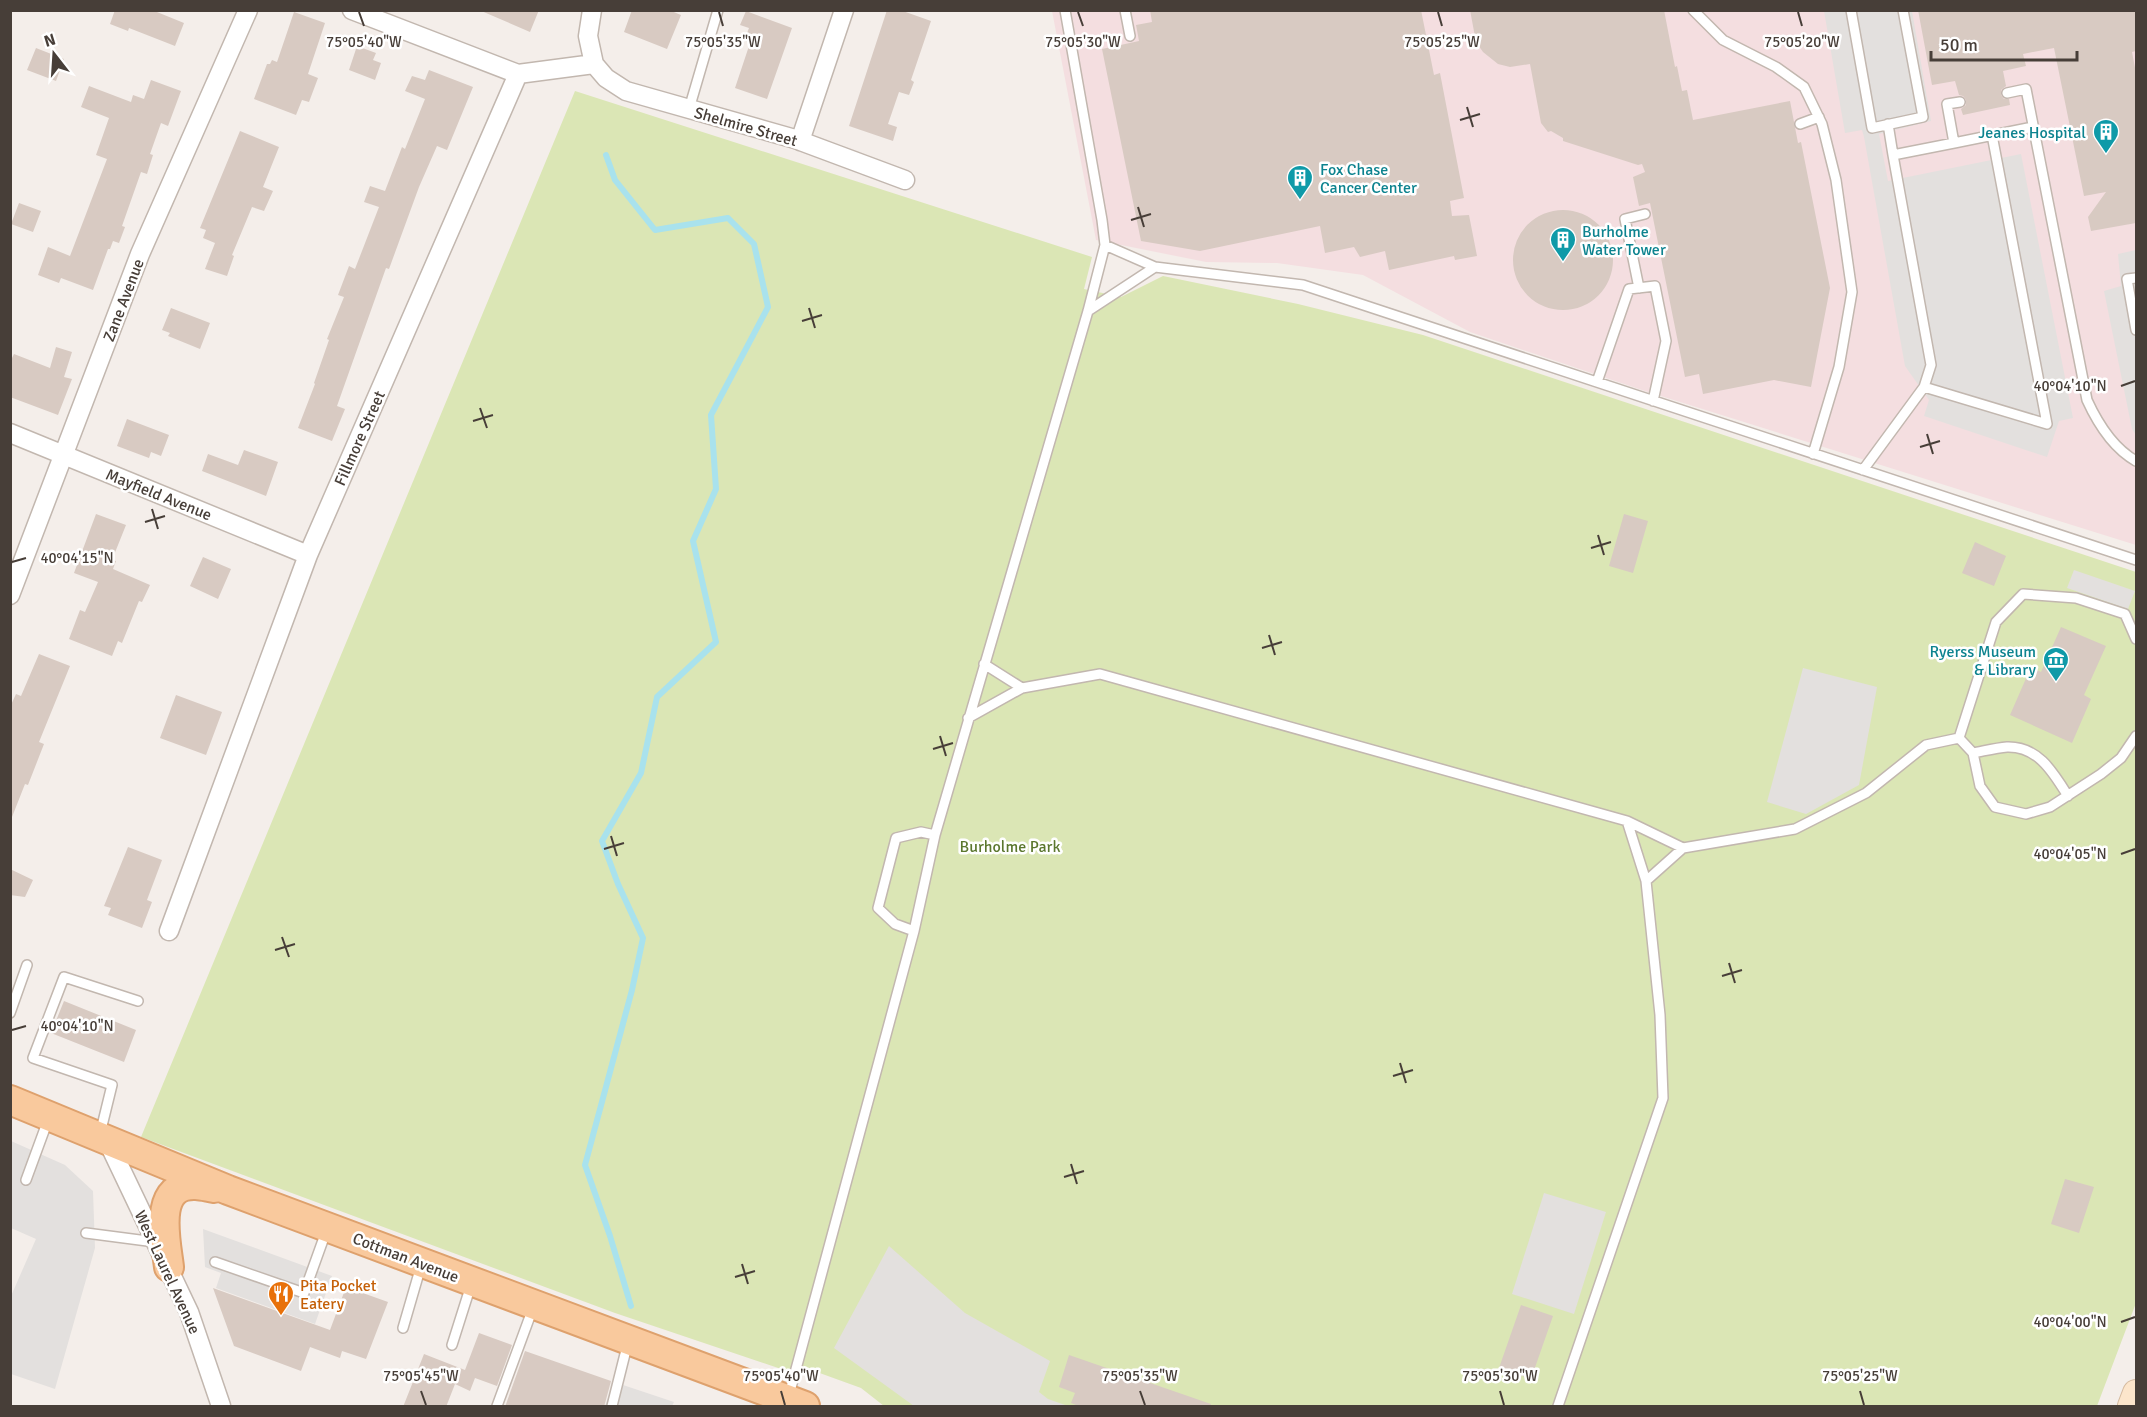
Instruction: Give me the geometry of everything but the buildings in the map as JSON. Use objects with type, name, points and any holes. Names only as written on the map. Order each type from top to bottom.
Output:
[{"type":"main road","name":"Cottman Avenue","points":[[10,1100],[228,1190],[797,1403]]},
{"type":"main road","points":[[169,1268],[164,1216],[167,1201],[176,1190],[193,1185],[228,1190]]},
{"type":"main road","points":[[2132,1407],[2136,1393]]},
{"type":"street","name":"Zane Avenue","points":[[10,595],[140,254],[248,10]]},
{"type":"street","points":[[352,10],[518,74],[594,64],[588,36],[592,10]]},
{"type":"street","points":[[800,141],[844,10]]},
{"type":"street","name":"Shelmire Street","points":[[594,64],[606,78],[626,91],[800,141],[905,180]]},
{"type":"street","name":"Fillmore Street","points":[[169,931],[308,555],[518,74]]},
{"type":"street","name":"Mayfield Avenue","points":[[10,433],[308,555]]},
{"type":"street","name":"West Laurel Avenue","points":[[103,1138],[189,1312],[217,1405]]},
{"type":"lane","points":[[689,109],[718,10]]},
{"type":"lane","points":[[797,1403],[914,931],[935,835],[1088,311],[1105,245],[1065,10]]},
{"type":"lane","points":[[1125,10],[1130,36]]},
{"type":"lane","points":[[1693,10],[1723,40],[1776,66],[1804,87],[1819,117],[1836,180],[1852,292],[1839,367],[1813,454]]},
{"type":"lane","points":[[1851,10],[1872,128],[1923,117],[1903,10]]},
{"type":"lane","points":[[2007,93],[2026,89],[2087,400],[2097,422],[2124,454],[2136,461]]},
{"type":"lane","points":[[1954,143],[1947,104],[1960,102]]},
{"type":"lane","points":[[1800,124],[1819,117]]},
{"type":"lane","points":[[1863,470],[1924,387],[1931,365],[1888,124]]},
{"type":"lane","points":[[1893,155],[2033,127]]},
{"type":"lane","points":[[1924,387],[2047,424],[1992,135]]},
{"type":"lane","points":[[1639,288],[1625,219],[1645,214]]},
{"type":"lane","points":[[1105,245],[1155,267],[1303,285],[2136,560]]},
{"type":"lane","points":[[1088,311],[1155,267]]},
{"type":"lane","points":[[2136,278],[2127,279],[2136,330]]},
{"type":"lane","points":[[1597,382],[1629,289],[1655,286],[1666,341],[1653,401]]},
{"type":"lane","points":[[1959,738],[1996,622],[2023,594],[2076,598],[2125,614],[2136,639]]},
{"type":"lane","points":[[984,664],[1022,688]]},
{"type":"lane","points":[[968,718],[1022,688],[1101,674],[1627,821],[1683,848]]},
{"type":"lane","points":[[1959,738],[1973,753],[1980,786],[1995,807],[2025,814],[2050,807],[2102,774],[2121,758],[2136,736]]},
{"type":"lane","points":[[1646,881],[1683,848],[1795,829],[1866,793],[1926,745],[1959,738]]},
{"type":"lane","points":[[1973,753],[2008,747],[2029,751],[2049,766],[2068,796]]},
{"type":"lane","points":[[1558,1407],[1663,1098],[1660,1015],[1646,881],[1627,821]]},
{"type":"lane","points":[[914,931],[895,924],[878,908],[896,838],[921,832],[935,835]]},
{"type":"lane","points":[[10,1013],[27,965]]},
{"type":"lane","points":[[103,1138],[112,1085],[33,1058],[64,977],[138,1001]]},
{"type":"lane","points":[[26,1180],[49,1116]]},
{"type":"lane","points":[[215,1262],[304,1293],[327,1227]]},
{"type":"lane","points":[[86,1233],[155,1242]]},
{"type":"lane","points":[[404,1328],[422,1264]]},
{"type":"lane","points":[[452,1345],[472,1282]]},
{"type":"lane","points":[[497,1407],[534,1305]]},
{"type":"lane","points":[[612,1407],[628,1340]]},
{"type":"shaded area","points":[[1052,11],[2136,11],[2136,545],[1645,391],[1470,332],[1363,275],[1277,263],[1206,262],[1096,240]]},
{"type":"shaded area","points":[[1824,11],[1912,11],[1931,121],[1879,134],[1888,181],[2021,154],[2073,418],[2059,421],[2047,457],[1924,416],[1929,400],[1905,366],[1864,137],[1862,130],[1845,133]]},
{"type":"shaded area","points":[[2136,250],[2136,435],[2132,429],[2104,291],[2121,286],[2118,254]]},
{"type":"shaded area","points":[[2074,570],[2135,591],[2128,609],[2067,588]]},
{"type":"shaded area","points":[[1803,668],[1877,687],[1859,785],[1806,814],[1767,802]]},
{"type":"shaded area","points":[[11,1141],[65,1165],[93,1191],[95,1248],[55,1389],[11,1374],[11,1296],[36,1239],[11,1228]]},
{"type":"shaded area","points":[[1544,1193],[1606,1212],[1574,1314],[1512,1294]]},
{"type":"shaded area","points":[[203,1229],[332,1276],[315,1324],[216,1288],[221,1273],[205,1267]]},
{"type":"shaded area","points":[[889,1246],[965,1313],[1050,1361],[1039,1392],[1048,1399],[1068,1406],[914,1406],[834,1348]]},
{"type":"shaded area","points":[[614,1382],[674,1402],[672,1406],[605,1406]]},
{"type":"green space","name":"Burholme Park","points":[[575,91],[1092,257],[1084,289],[1121,297],[1163,276],[1298,304],[1423,335],[2136,572],[2136,1303],[2097,1406],[884,1406],[861,1388],[792,1363],[790,1372],[615,1313],[141,1137]]},
{"type":"waterway","points":[[606,155],[615,180],[655,230],[728,218],[754,244],[768,307],[711,415],[716,489],[693,541],[716,642],[657,697],[641,773],[602,841],[618,884],[643,938],[632,990],[585,1165],[631,1306]]},
{"type":"place","name":"Jeanes Hospital","points":[[2106,155]]},
{"type":"place","name":"Fox Chase Cancer Center","points":[[1300,201]]},
{"type":"place","name":"Burholme Water Tower","points":[[1563,263]]},
{"type":"place","name":"Ryerss Museum & Library","points":[[2056,683]]},
{"type":"place","name":"Pita Pocket Eatery","points":[[281,1317]]}]
